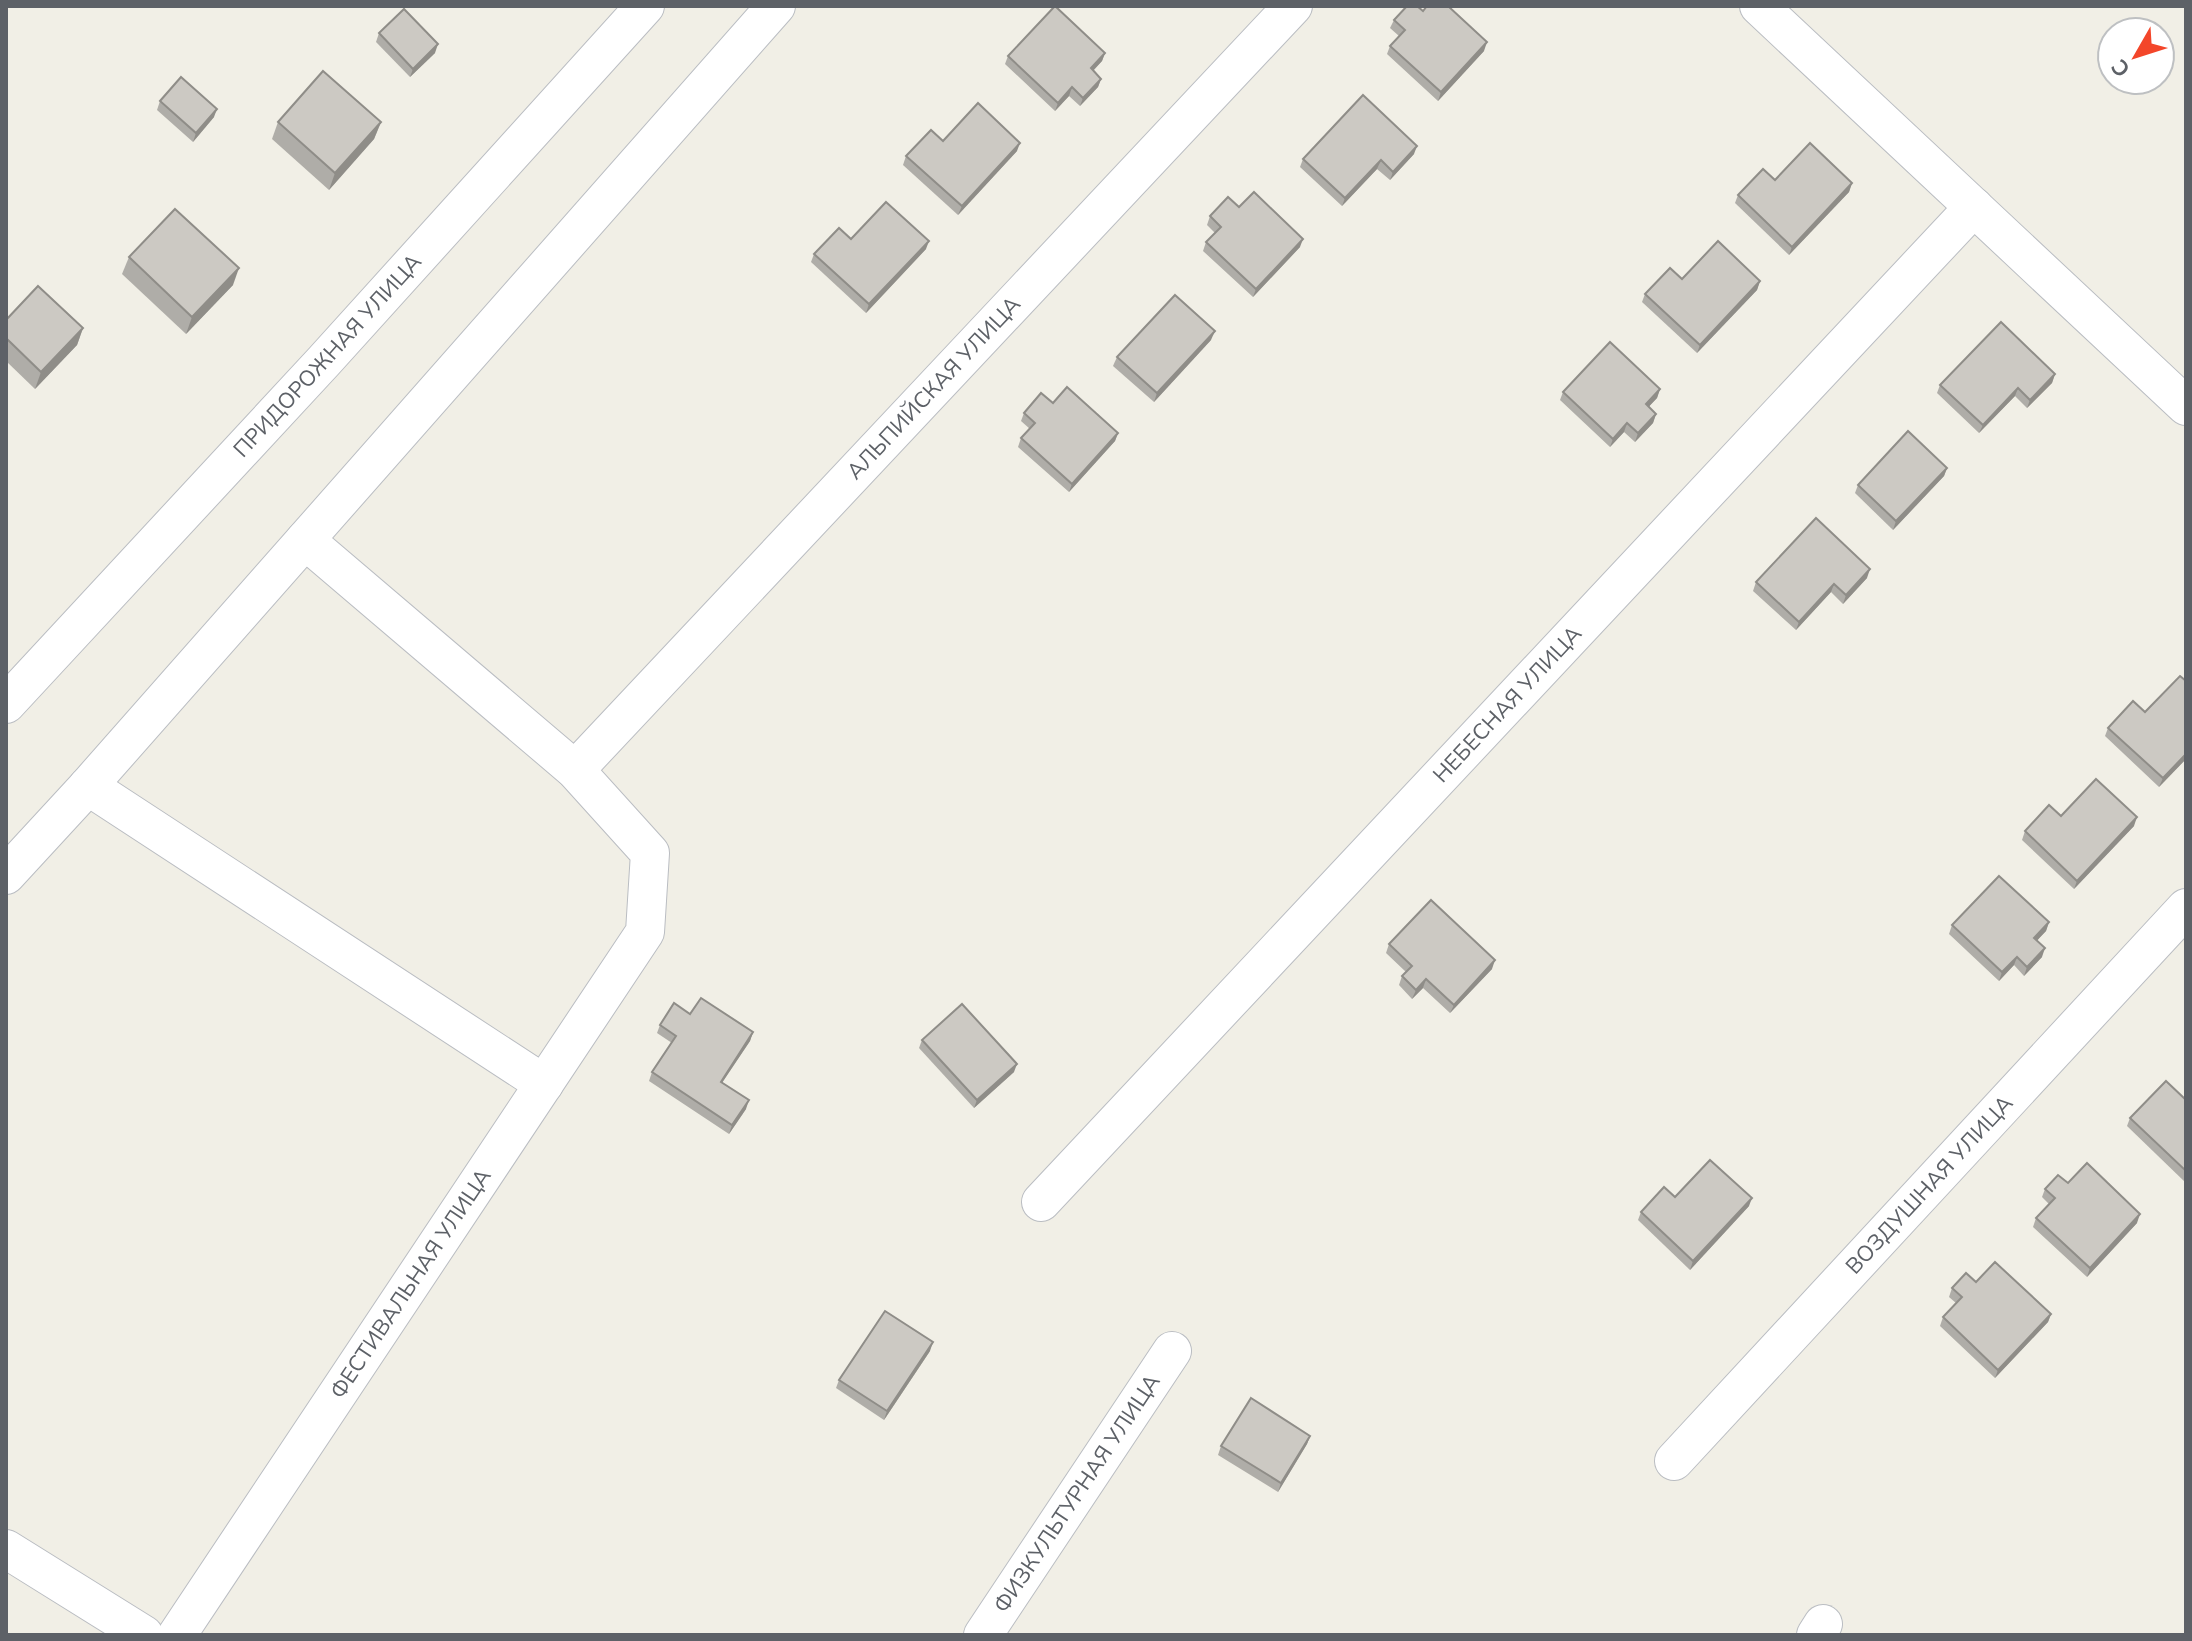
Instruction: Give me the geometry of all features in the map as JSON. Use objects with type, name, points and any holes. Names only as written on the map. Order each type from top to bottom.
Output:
[{"type":"street","name":"ПРИДОРОЖНАЯ УЛИЦА","points":[[6,704],[303,384],[645,6]]},
{"type":"street","points":[[6,875],[776,6]]},
{"type":"street","name":"АЛЬПИЙСКАЯ УЛИЦА","points":[[575,770],[1293,6]]},
{"type":"street","points":[[1759,6],[2186,406]]},
{"type":"street","name":"НЕБЕСНАЯ УЛИЦА","points":[[1041,1202],[1974,207]]},
{"type":"street","points":[[305,540],[575,770]]},
{"type":"street","name":"ФЕСТИВАЛЬНАЯ УЛИЦА","points":[[177,1635],[645,932],[650,853],[575,770]]},
{"type":"street","points":[[88,786],[544,1084]]},
{"type":"street","name":"ВОЗДУШНАЯ УЛИЦА","points":[[1674,1461],[2186,908]]},
{"type":"street","name":"ФИЗКУЛЬТУРНАЯ УЛИЦА","points":[[983,1635],[1172,1351]]},
{"type":"street","points":[[6,1549],[144,1635]]},
{"type":"building","points":[[1055,6],[1105,53],[1091,68],[1101,79],[1083,98],[1072,87],[1058,103],[1008,56]]},
{"type":"building","points":[[1407,6],[1417,6],[1423,11],[1427,6],[1448,6],[1487,42],[1441,92],[1390,46],[1405,30],[1394,20]]},
{"type":"building","points":[[404,9],[438,44],[413,69],[379,33]]},
{"type":"building","points":[[323,71],[381,122],[335,173],[278,122]]},
{"type":"building","points":[[181,77],[217,109],[196,133],[160,101]]},
{"type":"building","points":[[1363,95],[1417,146],[1393,172],[1381,160],[1345,198],[1303,159]]},
{"type":"building","points":[[978,103],[1020,143],[962,206],[906,156],[931,130],[943,141]]},
{"type":"building","points":[[1810,143],[1852,183],[1792,247],[1738,195],[1763,169],[1775,180]]},
{"type":"building","points":[[1254,192],[1303,239],[1256,289],[1206,242],[1221,227],[1210,216],[1228,197],[1239,207]]},
{"type":"building","points":[[886,202],[929,241],[869,304],[814,254],[839,228],[851,239]]},
{"type":"building","points":[[175,209],[239,268],[192,317],[129,257]]},
{"type":"building","points":[[1718,241],[1760,281],[1700,345],[1645,294],[1670,268],[1682,279]]},
{"type":"building","points":[[38,286],[83,328],[41,372],[6,338],[6,320]]},
{"type":"building","points":[[1175,295],[1215,331],[1157,393],[1117,357]]},
{"type":"building","points":[[2001,322],[2055,374],[2030,400],[2018,388],[1983,425],[1940,385]]},
{"type":"building","points":[[1610,342],[1660,389],[1646,404],[1656,414],[1638,433],[1627,423],[1613,439],[1563,392]]},
{"type":"building","points":[[1067,387],[1118,433],[1072,484],[1021,438],[1035,423],[1024,413],[1041,393],[1053,403]]},
{"type":"building","points":[[1908,431],[1947,468],[1896,521],[1858,485]]},
{"type":"building","points":[[1816,518],[1870,569],[1846,595],[1834,584],[1799,622],[1756,582]]},
{"type":"building","points":[[2180,676],[2186,681],[2186,754],[2163,778],[2108,728],[2133,701],[2145,712]]},
{"type":"building","points":[[2096,779],[2137,817],[2077,881],[2025,831],[2049,805],[2061,816]]},
{"type":"building","points":[[1999,876],[2049,922],[2034,938],[2045,948],[2027,967],[2017,957],[2002,972],[1952,925]]},
{"type":"building","points":[[1431,900],[1495,960],[1454,1005],[1426,979],[1416,990],[1402,976],[1412,966],[1389,944]]},
{"type":"building","points":[[701,998],[753,1032],[721,1082],[749,1100],[732,1125],[652,1072],[676,1036],[660,1025],[674,1003],[690,1014]]},
{"type":"building","points":[[962,1004],[1017,1064],[977,1100],[922,1040]]},
{"type":"building","points":[[2166,1081],[2186,1100],[2186,1171],[2130,1118]]},
{"type":"building","points":[[1710,1160],[1752,1198],[1693,1261],[1641,1212],[1664,1187],[1675,1197]]},
{"type":"building","points":[[2087,1163],[2140,1214],[2090,1268],[2036,1218],[2055,1198],[2045,1189],[2058,1175],[2068,1183]]},
{"type":"building","points":[[1995,1262],[2051,1314],[1998,1370],[1943,1317],[1962,1297],[1952,1288],[1966,1273],[1976,1282]]},
{"type":"building","points":[[885,1311],[933,1342],[887,1411],[839,1380]]},
{"type":"building","points":[[1251,1398],[1310,1436],[1281,1483],[1221,1446]]}]
